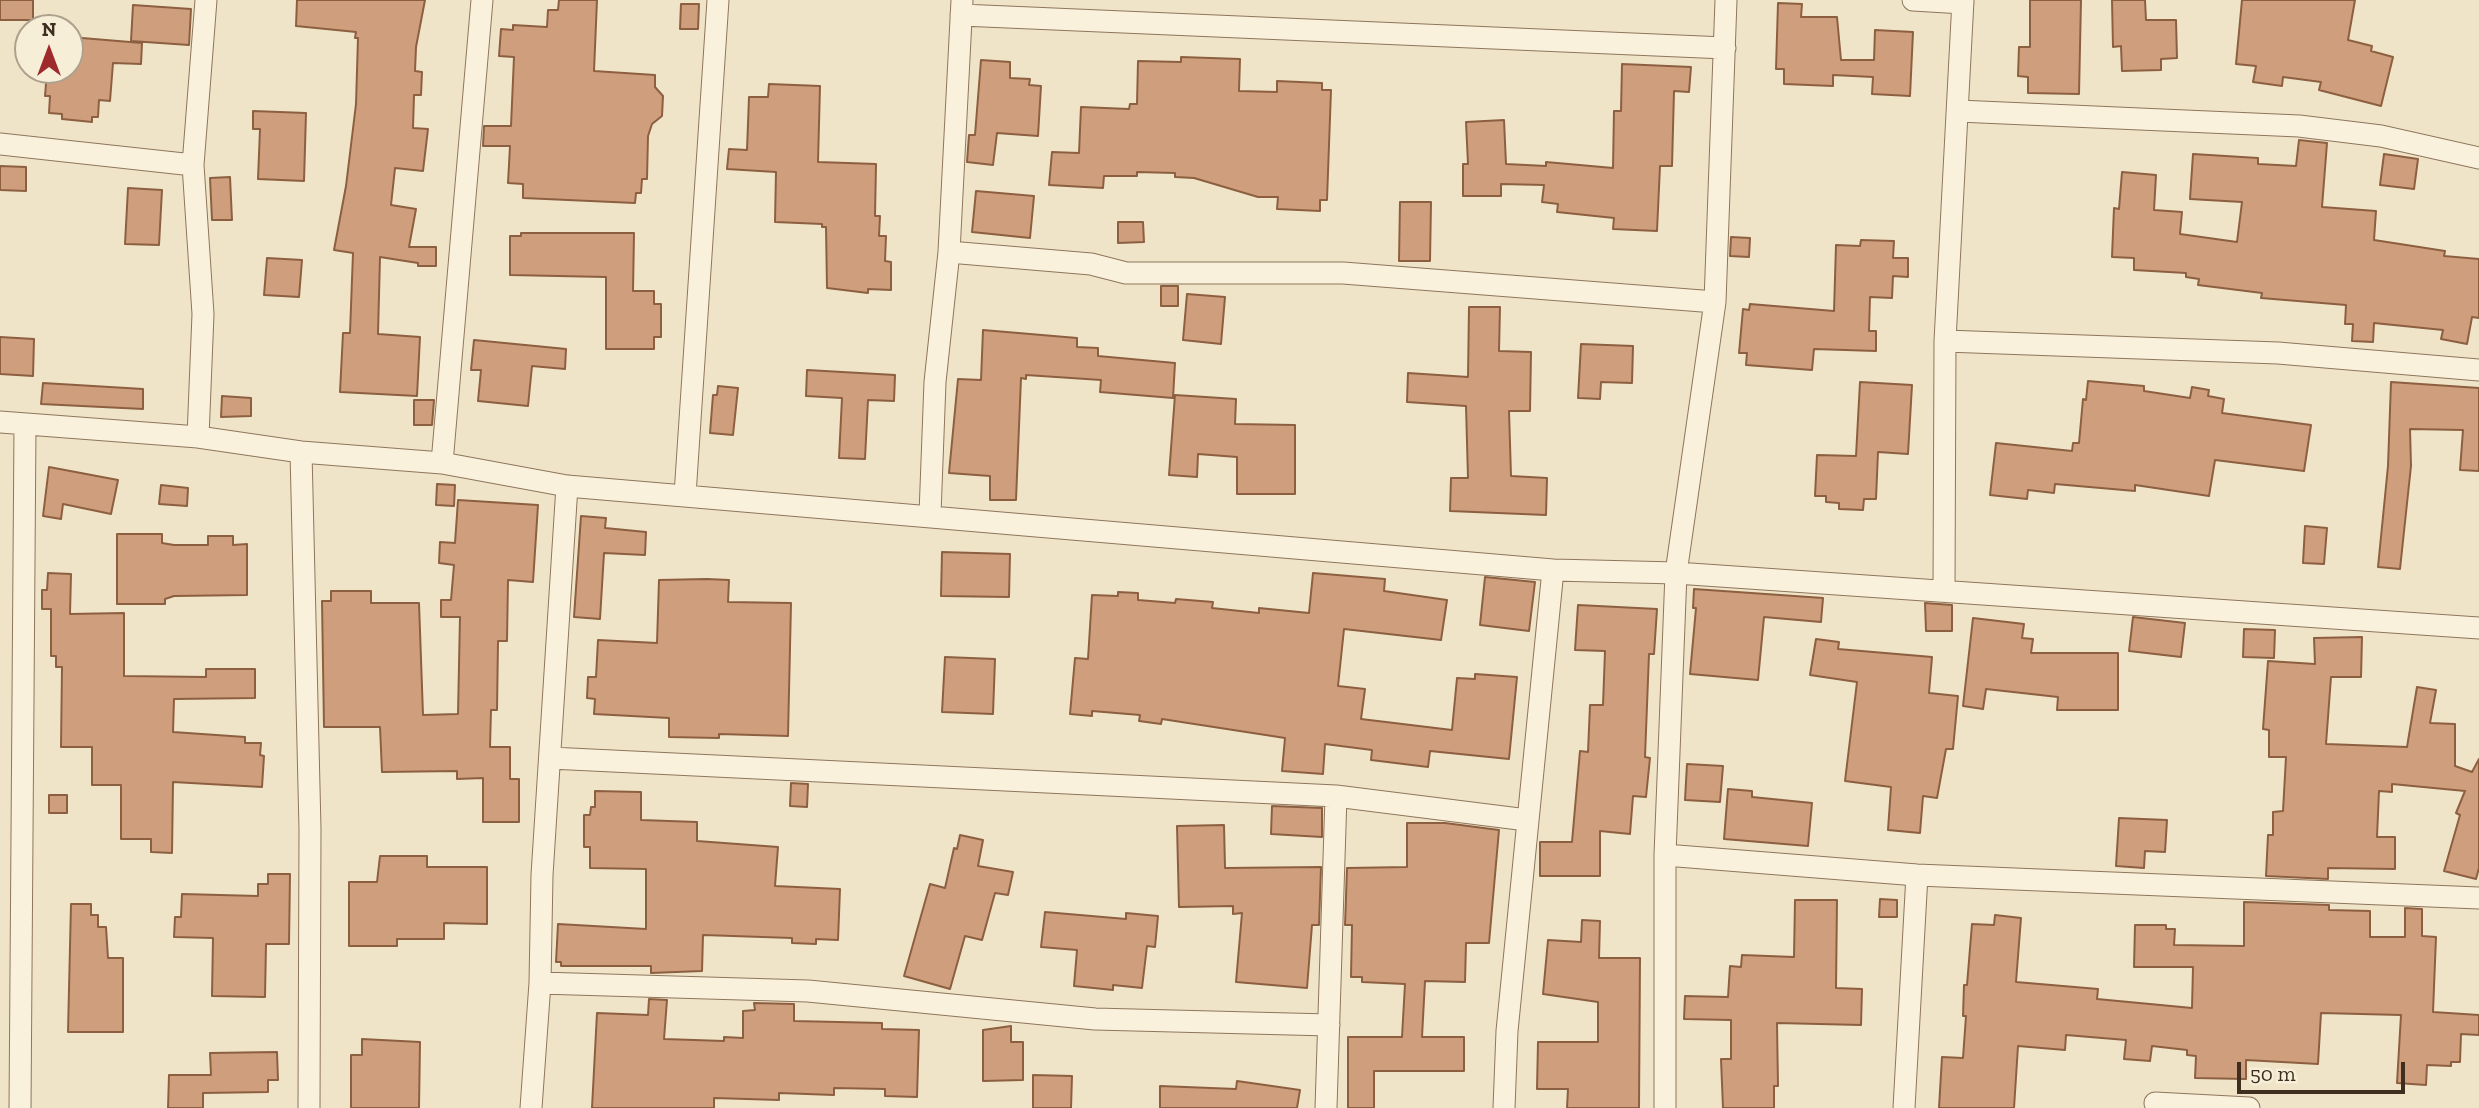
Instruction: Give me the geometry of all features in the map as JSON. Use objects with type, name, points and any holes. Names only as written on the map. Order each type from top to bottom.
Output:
[{"type":"street","points":[[198,437],[203,314],[192,165],[206,0]]},
{"type":"street","points":[[442,463],[482,0]]},
{"type":"street","points":[[685,495],[718,0]]},
{"type":"street","points":[[1665,1108],[1665,855],[1676,573],[1715,302],[1726,0]]},
{"type":"street","points":[[1913,0],[1963,2],[1945,341],[1944,591]]},
{"type":"street","points":[[930,514],[935,382],[949,252],[961,7],[1725,48]]},
{"type":"street","points":[[1958,111],[2300,126],[2381,136],[2479,158]]},
{"type":"street","points":[[0,144],[192,165]]},
{"type":"street","points":[[949,252],[1091,264],[1126,273],[1343,272],[1715,302]]},
{"type":"street","points":[[1945,341],[2277,354],[2479,370]]},
{"type":"street","points":[[0,422],[198,437],[301,452],[442,463],[567,486],[797,506],[930,514],[1553,570],[1676,573],[2479,628]]},
{"type":"street","points":[[20,1108],[25,425]]},
{"type":"street","points":[[301,452],[310,829],[309,1108]]},
{"type":"street","points":[[531,1108],[540,983],[542,875],[567,486]]},
{"type":"street","points":[[1504,1108],[1507,1031],[1553,570]]},
{"type":"street","points":[[551,758],[1336,796],[1527,820]]},
{"type":"street","points":[[1326,1108],[1336,796]]},
{"type":"street","points":[[1665,855],[1917,875],[2479,898]]},
{"type":"street","points":[[1904,1108],[1917,875]]},
{"type":"street","points":[[540,983],[808,991],[1095,1019],[1329,1024]]},
{"type":"street","points":[[2155,1103],[2249,1108]]},
{"type":"building","points":[[0,0],[33,0],[33,14],[14,14],[14,20],[0,20]]},
{"type":"building","points":[[297,0],[425,0],[416,47],[415,71],[422,72],[421,95],[414,95],[413,128],[428,129],[423,171],[395,168],[391,205],[416,209],[409,247],[436,247],[436,266],[418,266],[418,263],[380,257],[378,334],[420,337],[417,396],[340,392],[343,333],[350,333],[353,253],[334,250],[346,186],[356,104],[358,38],[355,38],[356,32],[296,26]]},
{"type":"building","points":[[559,0],[597,0],[594,71],[655,75],[655,87],[663,96],[662,116],[652,124],[648,136],[647,179],[642,179],[641,193],[636,193],[635,203],[523,198],[523,184],[508,183],[510,146],[483,146],[484,126],[511,126],[514,57],[499,56],[501,29],[513,30],[513,25],[547,27],[548,10],[558,10]]},
{"type":"building","points":[[2030,0],[2081,0],[2079,94],[2028,93],[2028,77],[2018,76],[2019,47],[2030,47]]},
{"type":"building","points":[[2112,0],[2145,0],[2146,20],[2176,20],[2177,58],[2161,59],[2161,70],[2122,71],[2121,46],[2113,47]]},
{"type":"building","points":[[2242,0],[2355,0],[2348,40],[2372,46],[2371,51],[2393,57],[2381,106],[2319,90],[2321,82],[2283,77],[2282,86],[2253,82],[2256,66],[2236,64]]},
{"type":"building","points":[[1778,3],[1802,4],[1801,17],[1837,17],[1841,60],[1874,60],[1875,30],[1913,32],[1910,96],[1872,94],[1873,77],[1833,75],[1833,86],[1784,84],[1784,69],[1776,69]]},
{"type":"building","points":[[681,4],[699,4],[698,29],[680,29]]},
{"type":"building","points":[[133,5],[191,9],[189,45],[131,41]]},
{"type":"building","points":[[84,38],[142,43],[141,64],[113,63],[110,101],[99,100],[98,117],[92,117],[92,122],[62,119],[62,114],[49,113],[50,96],[45,96],[46,84],[84,84]]},
{"type":"building","points":[[1181,57],[1240,59],[1239,91],[1277,92],[1277,81],[1322,83],[1322,90],[1331,90],[1327,200],[1320,200],[1320,211],[1277,209],[1278,197],[1258,197],[1194,178],[1175,177],[1175,173],[1137,172],[1137,176],[1104,176],[1103,188],[1049,185],[1052,152],[1079,153],[1081,107],[1129,109],[1130,104],[1137,104],[1138,61],[1181,62]]},
{"type":"building","points":[[981,60],[1010,62],[1010,78],[1030,79],[1029,85],[1041,86],[1038,136],[997,133],[993,165],[967,162],[969,135],[975,135]]},
{"type":"building","points":[[1622,64],[1691,67],[1689,92],[1674,91],[1672,166],[1660,166],[1657,231],[1613,229],[1614,218],[1557,212],[1558,204],[1542,202],[1544,185],[1501,184],[1501,196],[1463,196],[1463,164],[1468,164],[1466,122],[1504,120],[1506,164],[1546,166],[1546,162],[1613,168],[1614,111],[1621,111]]},
{"type":"building","points":[[769,84],[820,86],[818,162],[876,164],[875,216],[880,216],[879,236],[886,236],[885,261],[891,262],[891,290],[868,289],[868,293],[827,288],[826,227],[822,227],[822,224],[775,222],[776,172],[727,169],[729,149],[747,150],[749,97],[768,97]]},
{"type":"building","points":[[253,111],[306,113],[304,181],[258,179],[260,129],[253,129]]},
{"type":"building","points":[[2299,140],[2327,143],[2322,207],[2376,211],[2374,240],[2445,251],[2444,256],[2479,259],[2479,318],[2472,317],[2467,344],[2441,339],[2443,330],[2374,323],[2373,342],[2352,341],[2353,324],[2345,324],[2346,305],[2261,298],[2262,293],[2198,285],[2199,279],[2186,277],[2186,273],[2134,270],[2134,258],[2112,257],[2114,208],[2119,209],[2122,172],[2156,175],[2154,210],[2182,212],[2180,234],[2237,242],[2242,202],[2190,199],[2193,154],[2258,158],[2258,164],[2296,166]]},
{"type":"building","points":[[2384,154],[2418,159],[2414,189],[2380,185]]},
{"type":"building","points":[[0,166],[26,167],[26,191],[0,190]]},
{"type":"building","points":[[230,177],[232,220],[212,220],[210,178]]},
{"type":"building","points":[[128,188],[162,190],[159,245],[125,244]]},
{"type":"building","points":[[976,191],[1034,196],[1030,238],[972,232]]},
{"type":"building","points":[[1400,202],[1431,202],[1430,261],[1399,261]]},
{"type":"building","points":[[1118,222],[1143,222],[1144,242],[1118,243]]},
{"type":"building","points":[[521,233],[634,233],[633,291],[654,291],[654,304],[661,304],[661,337],[654,337],[654,349],[606,349],[606,277],[510,275],[510,236],[521,236]]},
{"type":"building","points":[[1731,237],[1750,238],[1749,257],[1730,256]]},
{"type":"building","points":[[1861,240],[1894,241],[1893,258],[1908,258],[1908,277],[1893,276],[1892,298],[1870,297],[1869,331],[1876,331],[1876,351],[1814,349],[1812,370],[1746,365],[1747,353],[1739,353],[1743,309],[1749,310],[1750,304],[1834,311],[1836,245],[1860,246]]},
{"type":"building","points":[[267,258],[302,260],[299,297],[264,295]]},
{"type":"building","points":[[1161,286],[1178,286],[1178,306],[1161,306]]},
{"type":"building","points":[[1187,294],[1225,297],[1221,344],[1183,340]]},
{"type":"building","points":[[1469,307],[1500,307],[1499,351],[1531,352],[1530,411],[1509,411],[1511,476],[1547,478],[1546,515],[1450,511],[1451,478],[1468,478],[1466,406],[1407,402],[1408,373],[1468,377]]},
{"type":"building","points":[[983,330],[1077,338],[1077,347],[1098,348],[1098,356],[1175,363],[1173,398],[1100,392],[1101,380],[1026,375],[1026,379],[1021,378],[1016,500],[990,500],[990,476],[949,473],[958,379],[981,380]]},
{"type":"building","points":[[0,337],[34,339],[33,376],[0,374]]},
{"type":"building","points":[[474,340],[566,349],[565,369],[532,366],[528,406],[478,401],[481,370],[471,370]]},
{"type":"building","points":[[1581,344],[1633,346],[1632,383],[1601,382],[1600,399],[1578,398]]},
{"type":"building","points":[[807,370],[895,375],[894,401],[868,400],[865,459],[839,458],[842,398],[806,396]]},
{"type":"building","points":[[2088,381],[2144,386],[2144,391],[2190,398],[2192,387],[2209,390],[2208,396],[2224,399],[2222,413],[2311,425],[2304,471],[2215,460],[2209,496],[2135,485],[2135,491],[2055,484],[2054,493],[2028,490],[2027,499],[1990,495],[1996,443],[2072,451],[2073,443],[2079,443],[2083,399],[2086,400]]},
{"type":"building","points":[[1860,382],[1912,385],[1908,454],[1878,452],[1876,499],[1864,499],[1863,510],[1839,509],[1839,503],[1826,502],[1826,496],[1815,496],[1817,455],[1856,456]]},
{"type":"building","points":[[2391,382],[2479,388],[2479,471],[2460,470],[2463,430],[2410,429],[2411,466],[2400,569],[2378,567],[2388,466]]},
{"type":"building","points":[[43,383],[143,389],[143,409],[41,404]]},
{"type":"building","points":[[718,386],[738,388],[733,435],[710,433],[713,395],[717,395]]},
{"type":"building","points":[[1175,395],[1236,399],[1235,424],[1295,425],[1295,494],[1237,494],[1237,457],[1198,454],[1197,477],[1169,475]]},
{"type":"building","points":[[222,396],[251,398],[251,416],[221,417]]},
{"type":"building","points":[[414,400],[434,400],[432,425],[414,425]]},
{"type":"building","points":[[49,467],[118,480],[111,514],[63,504],[61,519],[43,516]]},
{"type":"building","points":[[437,484],[455,485],[454,506],[436,505]]},
{"type":"building","points":[[161,485],[188,488],[187,506],[159,504]]},
{"type":"building","points":[[458,500],[538,505],[533,582],[508,580],[507,641],[498,641],[497,710],[491,710],[490,747],[510,747],[510,779],[519,779],[519,822],[483,822],[483,778],[457,779],[457,771],[382,772],[380,727],[324,727],[322,601],[331,601],[331,591],[371,591],[371,603],[419,603],[423,715],[458,714],[460,617],[441,617],[441,600],[451,600],[454,565],[439,563],[440,542],[455,543]]},
{"type":"building","points":[[581,516],[606,518],[605,528],[646,532],[645,555],[604,553],[600,619],[574,617]]},
{"type":"building","points":[[2305,526],[2327,528],[2324,564],[2303,563]]},
{"type":"building","points":[[117,534],[162,534],[162,543],[174,545],[208,545],[208,536],[233,536],[233,545],[247,544],[247,595],[174,596],[165,599],[165,604],[117,604]]},
{"type":"building","points":[[942,552],[1010,554],[1009,597],[941,596]]},
{"type":"building","points":[[48,573],[71,574],[70,614],[124,613],[124,676],[206,677],[206,669],[255,669],[255,698],[174,699],[173,732],[245,737],[245,743],[261,743],[260,755],[264,756],[262,787],[173,782],[172,853],[151,852],[151,839],[121,839],[121,785],[92,785],[92,747],[61,747],[62,667],[56,667],[56,656],[51,656],[51,609],[42,609],[42,590],[47,590]]},
{"type":"building","points":[[1313,573],[1385,579],[1384,591],[1447,600],[1441,640],[1344,629],[1338,686],[1365,689],[1361,719],[1452,730],[1457,678],[1475,679],[1475,674],[1517,677],[1509,759],[1430,751],[1428,767],[1371,760],[1372,750],[1325,744],[1323,774],[1282,771],[1285,738],[1162,719],[1161,724],[1139,721],[1140,715],[1092,711],[1092,716],[1070,714],[1075,658],[1088,659],[1092,595],[1118,596],[1118,592],[1138,593],[1138,600],[1175,603],[1176,599],[1213,602],[1212,608],[1259,613],[1259,608],[1309,613]]},
{"type":"building","points":[[1485,577],[1535,582],[1529,631],[1480,625]]},
{"type":"building","points":[[659,580],[729,580],[728,602],[791,603],[788,736],[719,734],[719,738],[669,737],[669,718],[594,714],[595,699],[587,698],[588,677],[596,677],[598,640],[657,643]]},
{"type":"building","points":[[1694,589],[1823,598],[1821,622],[1764,617],[1758,680],[1690,674],[1696,608],[1693,608]]},
{"type":"building","points":[[1925,603],[1952,605],[1952,631],[1926,631]]},
{"type":"building","points":[[1578,605],[1657,609],[1654,654],[1649,654],[1645,757],[1650,758],[1646,797],[1633,796],[1630,834],[1600,831],[1600,876],[1540,876],[1540,842],[1572,842],[1580,751],[1588,752],[1590,705],[1603,705],[1605,651],[1575,650]]},
{"type":"building","points":[[2133,617],[2185,623],[2181,657],[2129,651]]},
{"type":"building","points":[[1973,618],[2024,624],[2022,638],[2033,639],[2031,653],[2118,653],[2118,710],[2057,710],[2058,697],[1986,689],[1983,709],[1963,706]]},
{"type":"building","points":[[2244,629],[2275,630],[2274,658],[2243,657]]},
{"type":"building","points":[[2362,637],[2361,677],[2331,677],[2326,744],[2407,747],[2417,687],[2436,690],[2430,723],[2455,724],[2455,766],[2472,772],[2479,759],[2479,868],[2476,879],[2444,871],[2460,815],[2456,813],[2465,791],[2392,784],[2392,792],[2379,791],[2377,837],[2395,837],[2395,869],[2328,868],[2328,879],[2266,876],[2268,835],[2273,835],[2273,812],[2283,811],[2286,757],[2269,757],[2269,730],[2263,729],[2268,661],[2315,664],[2314,638]]},
{"type":"building","points":[[1816,639],[1839,642],[1838,649],[1932,657],[1929,693],[1958,696],[1953,749],[1946,749],[1937,798],[1923,796],[1920,833],[1888,830],[1891,787],[1845,781],[1857,682],[1810,675]]},
{"type":"building","points":[[945,657],[995,659],[993,714],[942,712]]},
{"type":"building","points":[[1687,764],[1723,766],[1720,802],[1685,800]]},
{"type":"building","points":[[791,783],[808,784],[807,807],[790,806]]},
{"type":"building","points":[[1728,789],[1752,791],[1752,797],[1812,803],[1808,846],[1724,839]]},
{"type":"building","points":[[595,791],[641,792],[641,820],[697,822],[697,841],[778,847],[775,886],[840,889],[838,940],[816,939],[816,944],[792,943],[792,938],[703,935],[702,971],[651,973],[651,966],[561,966],[561,962],[556,962],[558,924],[646,929],[646,869],[590,868],[590,847],[584,847],[584,815],[590,815],[591,807],[595,807]]},
{"type":"building","points":[[49,795],[67,795],[67,813],[49,813]]},
{"type":"building","points":[[1272,806],[1322,808],[1322,837],[1271,834]]},
{"type":"building","points":[[2119,818],[2167,820],[2165,852],[2145,851],[2144,868],[2116,866]]},
{"type":"building","points":[[1407,823],[1445,823],[1499,830],[1489,943],[1466,943],[1465,982],[1425,981],[1422,1037],[1464,1037],[1464,1071],[1374,1071],[1374,1108],[1348,1108],[1348,1037],[1402,1037],[1405,984],[1362,982],[1362,977],[1351,977],[1352,925],[1345,925],[1347,868],[1407,867]]},
{"type":"building","points":[[1224,825],[1225,868],[1321,867],[1319,925],[1312,925],[1307,988],[1236,982],[1242,913],[1233,914],[1233,906],[1179,907],[1177,826]]},
{"type":"building","points":[[960,835],[983,840],[978,866],[1013,872],[1008,895],[995,893],[982,940],[965,936],[950,989],[904,976],[930,884],[945,888],[954,848],[957,849]]},
{"type":"building","points":[[380,856],[427,856],[427,867],[487,867],[487,924],[444,923],[444,939],[397,939],[397,946],[349,946],[349,882],[377,882]]},
{"type":"building","points":[[268,874],[290,874],[289,944],[266,944],[265,997],[212,996],[213,938],[174,937],[175,917],[181,917],[182,894],[258,896],[258,884],[268,884]]},
{"type":"building","points":[[1880,899],[1897,900],[1897,917],[1879,917]]},
{"type":"building","points":[[1795,900],[1837,900],[1836,988],[1862,989],[1861,1025],[1777,1023],[1778,1086],[1774,1086],[1774,1108],[1723,1108],[1721,1059],[1731,1059],[1731,1020],[1684,1019],[1685,996],[1728,997],[1730,966],[1741,967],[1742,955],[1794,957]]},
{"type":"building","points":[[2244,902],[2329,905],[2329,910],[2370,911],[2370,937],[2405,937],[2405,908],[2422,909],[2422,936],[2436,937],[2433,1012],[2479,1015],[2479,1035],[2461,1034],[2460,1062],[2451,1062],[2451,1066],[2427,1065],[2426,1085],[2397,1083],[2401,1015],[2321,1013],[2318,1064],[2246,1060],[2246,1079],[2195,1078],[2196,1056],[2187,1055],[2187,1050],[2152,1046],[2150,1061],[2124,1059],[2126,1040],[2066,1035],[2065,1050],[2018,1046],[2014,1108],[1939,1108],[1942,1057],[1963,1058],[1966,1016],[1963,1016],[1964,985],[1967,985],[1972,924],[1994,925],[1995,915],[2021,918],[2016,982],[2098,989],[2097,999],[2192,1008],[2193,967],[2134,967],[2135,925],[2166,925],[2166,929],[2175,929],[2174,945],[2244,946]]},
{"type":"building","points":[[71,904],[91,904],[91,915],[98,915],[98,927],[106,927],[108,958],[123,958],[123,1032],[68,1032]]},
{"type":"building","points":[[1045,912],[1126,919],[1126,913],[1158,916],[1155,947],[1147,946],[1142,988],[1113,985],[1113,990],[1074,986],[1077,950],[1041,947]]},
{"type":"building","points":[[1582,920],[1600,921],[1599,958],[1640,958],[1639,1108],[1567,1108],[1568,1089],[1537,1089],[1538,1042],[1598,1042],[1598,1002],[1543,994],[1548,940],[1581,942]]},
{"type":"building","points":[[649,999],[667,1000],[664,1039],[724,1041],[724,1037],[743,1038],[743,1011],[755,1010],[754,1003],[794,1004],[794,1021],[882,1023],[882,1029],[919,1030],[917,1097],[885,1096],[885,1089],[834,1088],[834,1095],[779,1093],[779,1100],[714,1098],[714,1108],[592,1108],[597,1013],[648,1015]]},
{"type":"building","points":[[1011,1026],[1011,1042],[1023,1042],[1023,1080],[983,1081],[983,1030]]},
{"type":"building","points":[[362,1039],[420,1042],[419,1108],[351,1108],[351,1055],[362,1055]]},
{"type":"building","points":[[277,1052],[278,1080],[268,1080],[268,1092],[203,1093],[203,1108],[168,1108],[169,1075],[211,1075],[210,1053]]},
{"type":"building","points":[[1033,1075],[1072,1076],[1071,1108],[1033,1108]]},
{"type":"building","points":[[1237,1081],[1300,1090],[1297,1108],[1160,1108],[1160,1086],[1236,1089]]}]
